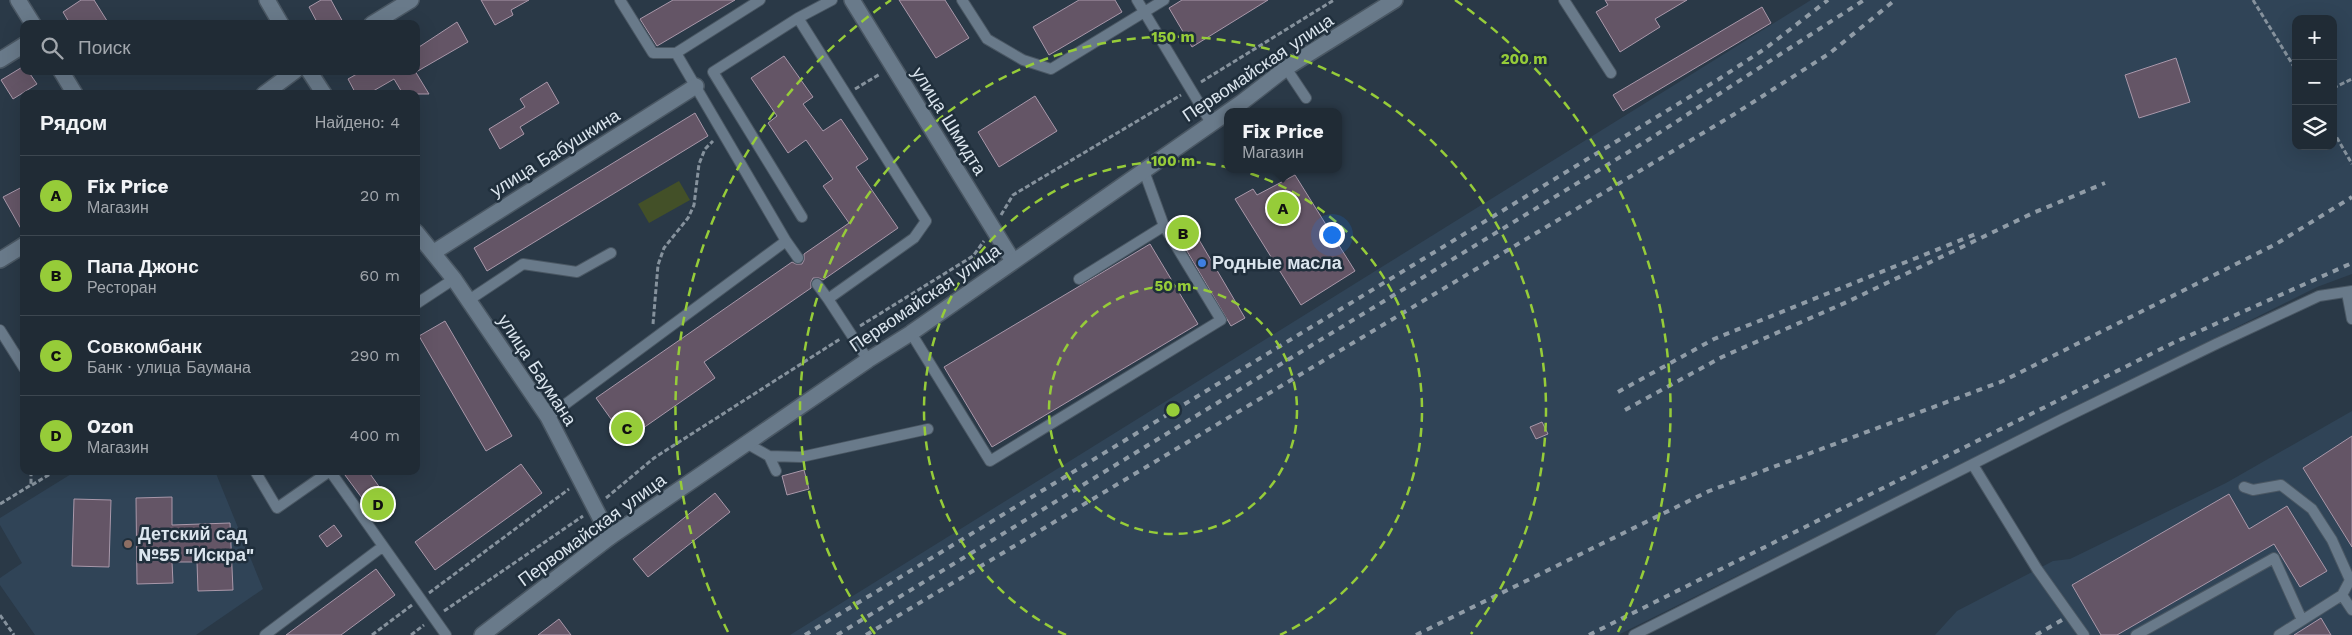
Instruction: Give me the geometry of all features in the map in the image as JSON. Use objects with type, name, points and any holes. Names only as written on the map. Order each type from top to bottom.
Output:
[{"type":"street","points":[[18,0],[30,20]]},
{"type":"street","points":[[267,0],[279,20]]},
{"type":"street","points":[[378,20],[411,0]]},
{"type":"street","name":"улица Шмидта","points":[[852,0],[1012,261]]},
{"type":"street","name":"Первомайская улица","points":[[1234,108],[1286,68],[1395,0]]},
{"type":"street","points":[[0,60],[20,48]]},
{"type":"street","points":[[63,75],[73,90]]},
{"type":"street","points":[[269,90],[290,75]]},
{"type":"street","points":[[312,75],[321,90]]},
{"type":"street","name":"улица Бабушкина","points":[[434,252],[696,86]]},
{"type":"street","name":"Первомайская улица","points":[[482,635],[610,537],[746,442],[911,333],[1224,114]]},
{"type":"street","name":"улица Баумана","points":[[420,236],[434,252],[469,300],[548,417],[610,537]]},
{"type":"street","points":[[0,260],[20,248]]},
{"type":"lane","points":[[620,0],[653,53],[676,53],[760,0]]},
{"type":"lane","points":[[802,217],[713,72],[798,18],[832,0]]},
{"type":"lane","points":[[962,0],[988,39],[1023,60],[1051,69],[1164,0]]},
{"type":"lane","points":[[1137,0],[1211,123]]},
{"type":"lane","points":[[1564,0],[1611,73]]},
{"type":"lane","points":[[798,18],[926,221],[914,238],[828,299]]},
{"type":"lane","points":[[676,53],[786,241],[798,258]]},
{"type":"lane","points":[[1286,68],[1306,98]]},
{"type":"lane","points":[[911,333],[990,461],[1222,320],[1164,226],[1144,171]]},
{"type":"lane","points":[[1079,279],[1164,226]]},
{"type":"lane","points":[[548,417],[786,241]]},
{"type":"lane","points":[[469,300],[523,264],[577,272],[611,253]]},
{"type":"lane","points":[[420,301],[454,279]]},
{"type":"lane","points":[[817,284],[868,360]]},
{"type":"lane","points":[[1634,635],[2082,409],[2319,296],[2350,292],[2352,318]]},
{"type":"lane","points":[[0,330],[20,362]]},
{"type":"lane","points":[[746,442],[769,456],[801,457],[928,430]]},
{"type":"lane","points":[[769,456],[776,471]]},
{"type":"lane","points":[[1973,465],[2037,570],[2084,635]]},
{"type":"lane","points":[[257,475],[276,508],[324,475]]},
{"type":"lane","points":[[333,475],[446,635]]},
{"type":"lane","points":[[2244,487],[2253,490],[2281,485],[2312,509],[2332,540],[2350,580],[2342,595],[2279,635]]},
{"type":"lane","points":[[265,635],[382,546]]},
{"type":"lane","points":[[2136,635],[2274,558],[2302,620]]},
{"type":"lane","points":[[2342,595],[2352,610]]},
{"type":"path","points":[[411,635],[596,507],[654,458],[850,332],[973,256],[1013,195],[1190,90],[1334,0]]},
{"type":"path","points":[[2253,0],[2292,63]]},
{"type":"path","points":[[846,94],[893,66]]},
{"type":"path","points":[[2337,86],[2352,79]]},
{"type":"path","points":[[652,340],[658,265],[664,248],[688,218],[694,205],[699,164],[705,148],[723,132]]},
{"type":"path","points":[[2337,138],[2352,164]]},
{"type":"path","points":[[31,475],[31,485]]},
{"type":"path","points":[[0,504],[48,475]]},
{"type":"path","points":[[372,635],[581,480]]},
{"type":"path","points":[[0,615],[14,635]]},
{"type":"shaded area","points":[[1811,0],[2352,0],[2352,274],[2317,287],[1618,635],[790,635]]},
{"type":"shaded area","points":[[2352,411],[2352,635],[1935,635],[1957,611],[2053,561],[2070,559],[2226,483]]},
{"type":"shaded area","name":"Детский сад №55 \"Искра\"","points":[[70,475],[217,475],[263,589],[196,635],[35,635],[0,585],[0,578],[22,563],[0,525],[0,518]]},
{"type":"green space","points":[[679,181],[690,200],[649,223],[638,204]]},
{"type":"building","points":[[81,0],[94,0],[106,20],[68,20],[63,12]]},
{"type":"building","points":[[321,0],[331,0],[342,20],[316,20],[309,7]]},
{"type":"building","points":[[481,0],[529,0],[511,10],[513,15],[495,25]]},
{"type":"building","points":[[673,0],[735,0],[657,46],[640,19]]},
{"type":"building","points":[[899,0],[945,0],[969,38],[936,58]]},
{"type":"building","points":[[1079,0],[1115,0],[1122,12],[1049,55],[1033,27]]},
{"type":"building","points":[[1182,0],[1268,0],[1192,47],[1169,8]]},
{"type":"building","points":[[1605,0],[1687,0],[1655,19],[1660,27],[1620,52],[1596,12],[1608,5]]},
{"type":"building","points":[[1762,7],[1771,23],[1623,111],[1613,95]]},
{"type":"building","points":[[457,22],[468,42],[420,70],[420,46]]},
{"type":"building","points":[[784,56],[813,97],[803,104],[823,131],[841,119],[868,159],[856,167],[898,228],[823,280],[813,278],[811,288],[704,362],[715,378],[626,440],[596,398],[792,262],[802,264],[804,254],[849,223],[823,186],[833,179],[806,140],[788,153],[768,123],[777,116],[751,78]]},
{"type":"building","points":[[2176,58],[2190,102],[2139,118],[2125,75]]},
{"type":"building","points":[[20,68],[20,75],[31,75],[37,84],[27,90],[20,90],[20,95],[13,99],[1,80]]},
{"type":"building","points":[[355,75],[417,75],[429,94],[420,94],[420,90],[401,90],[394,79],[375,90],[354,90],[348,79]]},
{"type":"building","points":[[547,82],[559,103],[520,127],[524,134],[500,149],[489,129],[525,107],[520,99]]},
{"type":"building","points":[[1035,96],[1057,131],[999,167],[978,132]]},
{"type":"building","points":[[695,113],[708,136],[487,271],[474,248]]},
{"type":"building","points":[[1295,175],[1355,271],[1301,305],[1235,199],[1253,189],[1257,195]]},
{"type":"building","points":[[20,188],[20,227],[3,197]]},
{"type":"building","points":[[1188,221],[1245,318],[1231,326],[1174,229]]},
{"type":"building","points":[[1150,244],[1198,324],[992,447],[944,367]]},
{"type":"building","points":[[445,321],[512,436],[486,451],[420,335]]},
{"type":"building","points":[[1542,422],[1548,434],[1536,439],[1530,427]]},
{"type":"building","points":[[2352,436],[2352,547],[2303,468]]},
{"type":"building","points":[[521,464],[542,493],[435,570],[415,542]]},
{"type":"building","points":[[804,470],[809,489],[787,495],[782,476]]},
{"type":"building","points":[[345,475],[371,475],[395,509],[379,521]]},
{"type":"building","points":[[715,493],[730,512],[648,577],[633,559]]},
{"type":"building","points":[[2229,494],[2249,529],[2287,506],[2327,571],[2300,587],[2274,544],[2117,635],[2101,635],[2072,585]]},
{"type":"building","points":[[172,497],[172,525],[230,523],[233,590],[198,591],[197,562],[172,562],[173,583],[137,584],[136,498]]},
{"type":"building","points":[[74,499],[111,500],[109,567],[72,566]]},
{"type":"building","points":[[334,525],[342,536],[327,547],[319,536]]},
{"type":"building","points":[[376,569],[395,595],[341,635],[286,635]]},
{"type":"building","points":[[2321,618],[2331,635],[2294,635]]},
{"type":"building","points":[[559,619],[571,635],[538,635]]},
{"type":"railway","points":[[805,635],[1719,79],[1766,48],[1828,0]]},
{"type":"railway","points":[[837,635],[1648,140],[1864,0]]},
{"type":"railway","points":[[866,635],[1733,115],[1830,53],[1895,0]]},
{"type":"railway","points":[[1625,410],[1722,357],[1847,302],[2033,213],[2105,183]]},
{"type":"railway","points":[[1416,635],[1709,491],[2003,381],[2276,244],[2352,197]]},
{"type":"railway","points":[[1618,392],[1714,339],[1976,234]]},
{"type":"railway","points":[[1589,635],[2175,342],[2352,263]]},
{"type":"railway","points":[[2036,635],[2062,620]]},
{"type":"place","name":"Fix Price","points":[[1283,208]]},
{"type":"place","name":"Папа Джонс","points":[[1183,233]]},
{"type":"place","name":"Родные масла","points":[[1202,263]]},
{"type":"place","name":"Совкомбанк","points":[[627,428]]},
{"type":"place","name":"Ozon","points":[[378,504]]},
{"type":"place","name":"Детский сад №55 \"Искра\"","points":[[128,544]]}]
